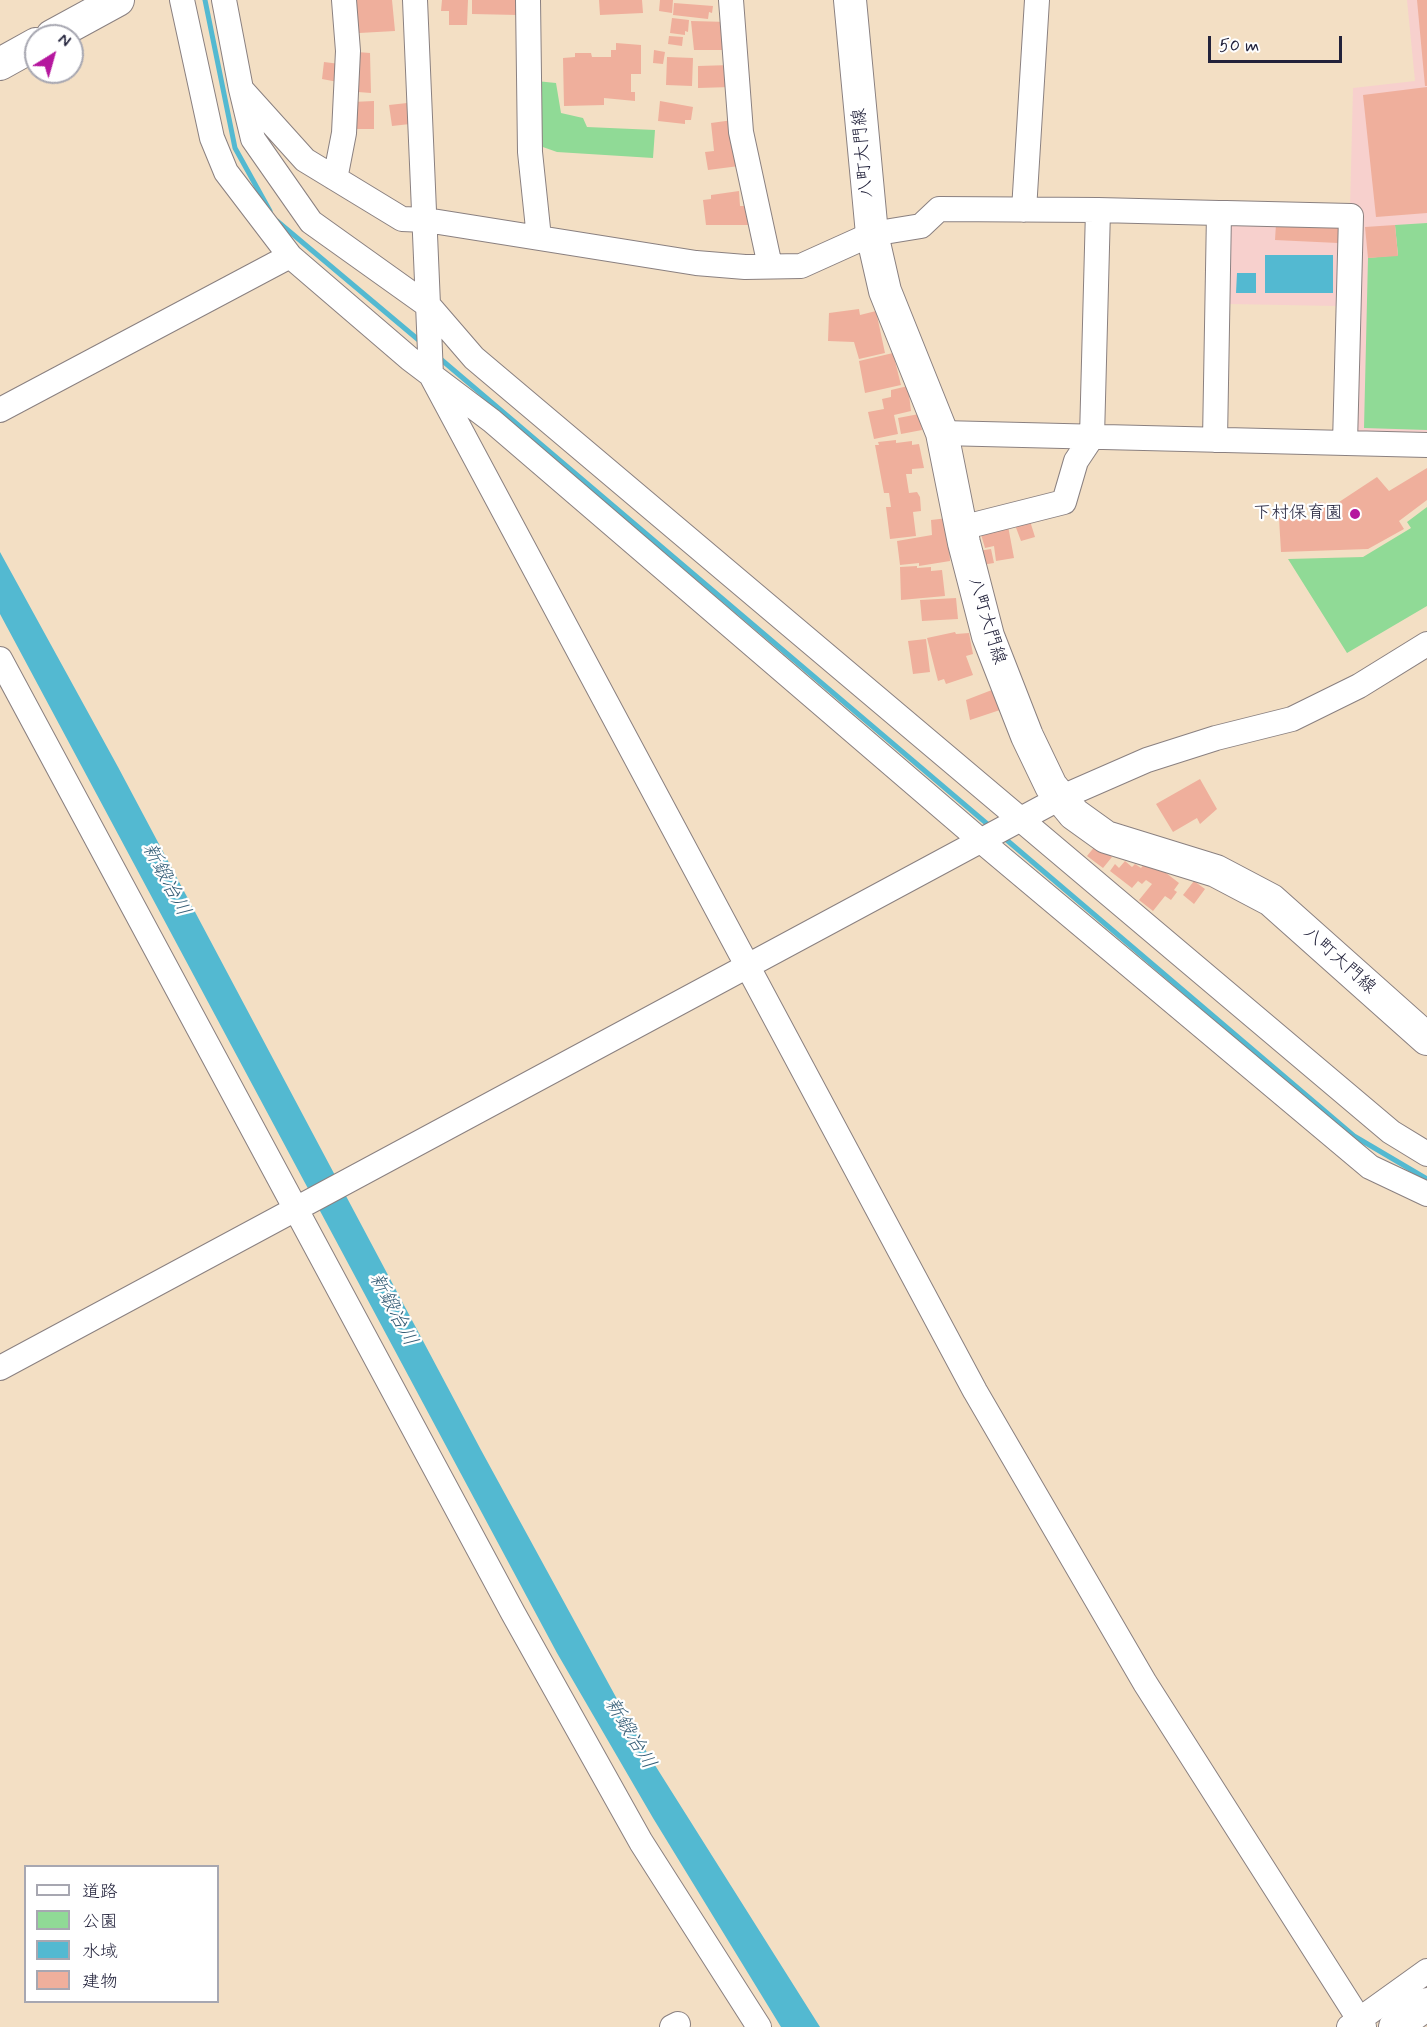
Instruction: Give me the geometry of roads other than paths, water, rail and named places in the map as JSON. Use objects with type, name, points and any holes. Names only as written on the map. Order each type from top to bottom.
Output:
[{"type":"main road","points":[[73,24],[118,0]]},
{"type":"main road","name":"八町大門線","points":[[850,0],[872,234],[885,291],[942,433],[961,528],[988,636],[1027,736],[1060,798],[1074,814],[1106,837],[1216,871],[1271,900],[1427,1039]]},
{"type":"main road","points":[[0,64],[24,51]]},
{"type":"main road","points":[[1395,2027],[1427,2004]]},
{"type":"street","points":[[182,0],[212,138],[226,172],[290,255],[432,375],[492,421],[980,840],[1370,1167],[1427,1194]]},
{"type":"street","points":[[224,0],[253,139],[311,222],[430,307],[474,358],[1019,821],[1391,1132],[1427,1154]]},
{"type":"street","points":[[333,177],[338,170],[344,133],[348,51],[344,0]]},
{"type":"street","points":[[415,0],[432,375],[975,1391],[1145,1683],[1358,2024],[1427,1971]]},
{"type":"street","points":[[528,0],[530,152],[539,238]]},
{"type":"street","points":[[731,0],[741,132],[770,266]]},
{"type":"street","points":[[1024,210],[1037,0]]},
{"type":"street","points":[[241,89],[305,160],[402,219],[426,220],[696,263],[801,266],[872,234],[921,226],[939,209],[1351,216],[1345,443]]},
{"type":"street","points":[[961,528],[1064,502],[1076,461],[1092,437],[1098,210]]},
{"type":"street","points":[[1215,440],[1219,213]]},
{"type":"street","points":[[0,410],[290,255]]},
{"type":"street","points":[[942,433],[1427,445]]},
{"type":"street","points":[[0,1368],[1060,798],[1147,760],[1216,738],[1292,719],[1359,686],[1427,645]]},
{"type":"street","points":[[0,659],[300,1205],[513,1613],[641,1842],[759,2027]]},
{"type":"water","points":[[1265,255],[1333,255],[1333,293],[1265,293]]},
{"type":"water","points":[[1237,273],[1256,273],[1256,293],[1236,293]]},
{"type":"water","name":"新鍛冶川","points":[[0,552],[118,767],[481,1450],[641,1743],[820,2027],[781,2027],[653,1818],[557,1653],[0,614]]},
{"type":"waterway","points":[[205,0],[235,148],[270,211]]},
{"type":"waterway","points":[[277,221],[421,342]]},
{"type":"waterway","points":[[437,356],[992,828]]},
{"type":"waterway","points":[[1002,836],[1354,1136],[1427,1179]]},
{"type":"place","name":"下村保育園","points":[[1355,514]]}]
